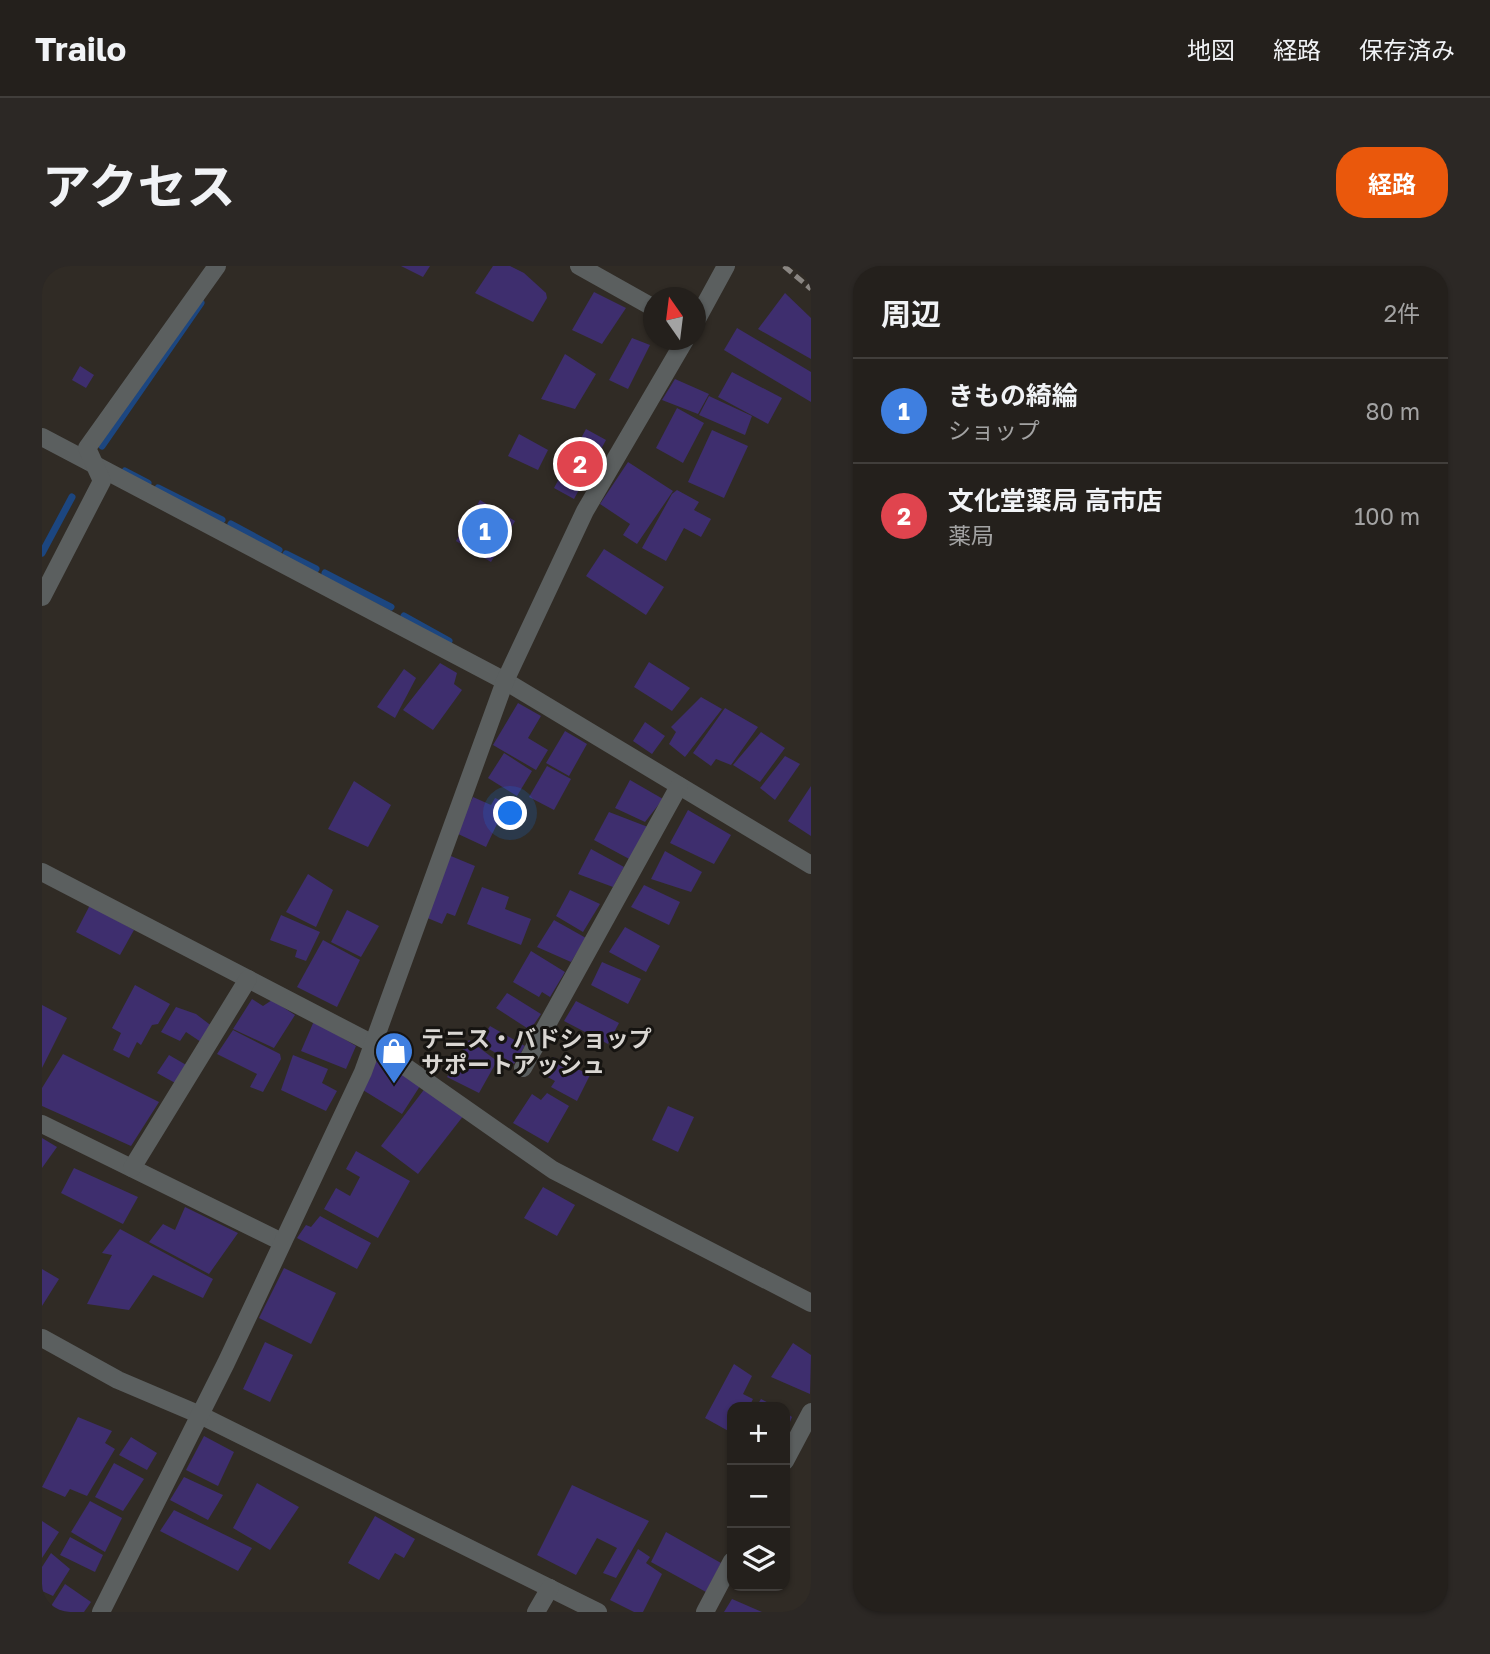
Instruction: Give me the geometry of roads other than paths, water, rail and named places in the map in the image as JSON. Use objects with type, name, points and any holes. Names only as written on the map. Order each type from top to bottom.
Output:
[{"type":"street","points":[[42,597],[102,481],[87,448],[217,266]]},
{"type":"street","points":[[579,266],[643,302]]},
{"type":"street","points":[[706,301],[726,266]]},
{"type":"street","points":[[102,1612],[282,1242],[373,1044],[505,681],[585,511],[679,350]]},
{"type":"street","points":[[42,437],[505,681],[811,865]]},
{"type":"street","points":[[523,1068],[679,786]]},
{"type":"street","points":[[42,872],[373,1044],[553,1170],[811,1303]]},
{"type":"street","points":[[132,1168],[248,979]]},
{"type":"street","points":[[42,1124],[282,1242]]},
{"type":"street","points":[[42,1338],[118,1380],[198,1414],[598,1612]]},
{"type":"street","points":[[790,1452],[811,1412]]},
{"type":"street","points":[[705,1612],[727,1570]]},
{"type":"street","points":[[536,1612],[550,1588]]},
{"type":"waterway","points":[[102,446],[201,303]]},
{"type":"waterway","points":[[125,471],[148,483]]},
{"type":"waterway","points":[[158,488],[222,520]]},
{"type":"waterway","points":[[42,553],[72,497]]},
{"type":"waterway","points":[[231,524],[279,550]]},
{"type":"waterway","points":[[286,554],[316,569]]},
{"type":"waterway","points":[[325,573],[391,607]]},
{"type":"waterway","points":[[404,616],[449,641]]},
{"type":"railway","points":[[784,266],[811,289]]},
{"type":"place","name":"文化堂薬局 高市店","points":[[580,464]]},
{"type":"place","name":"きもの綺綸","points":[[485,531]]},
{"type":"place","name":"テニス・バドショップ サポートアッシュ","points":[[394,1085]]}]
